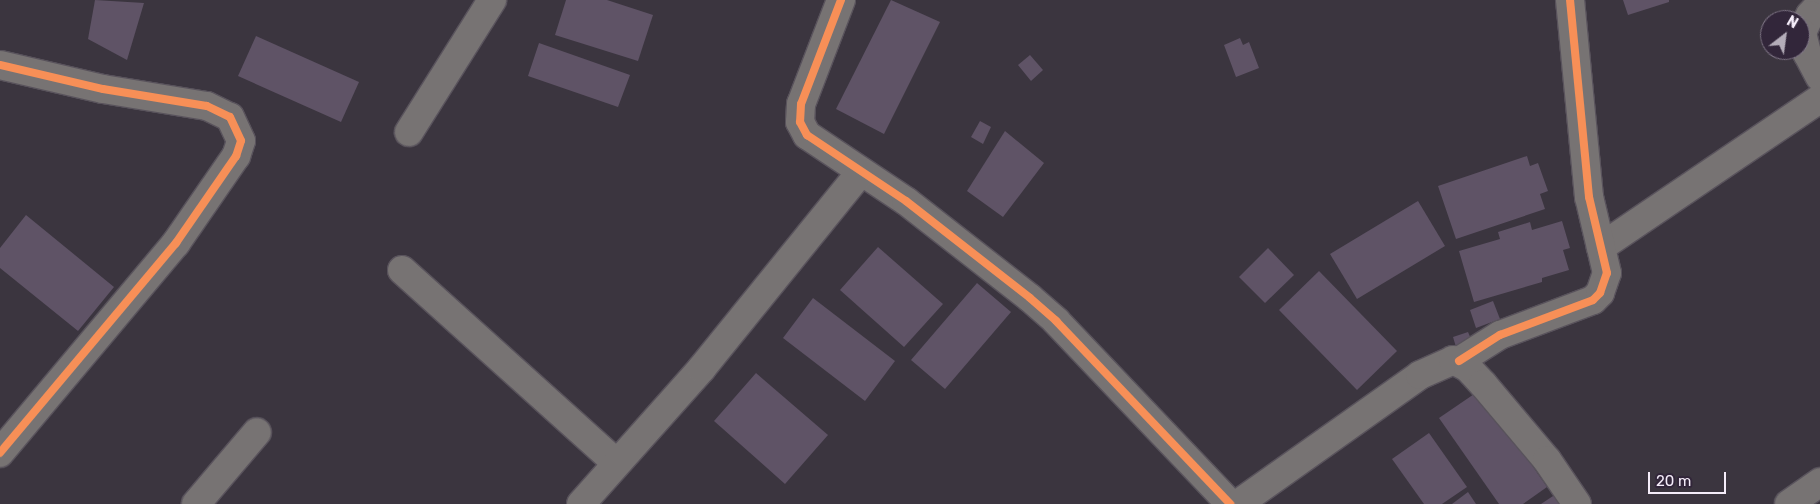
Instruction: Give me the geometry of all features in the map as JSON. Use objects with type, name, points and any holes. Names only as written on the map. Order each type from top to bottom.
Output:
[{"type":"street","points":[[409,132],[492,0]]},
{"type":"street","points":[[841,0],[800,104],[800,122],[807,135],[906,201],[1056,322],[1230,504]]},
{"type":"street","points":[[1238,504],[1420,375],[1446,362],[1459,361],[1500,335],[1593,300],[1600,293],[1607,273],[1589,197],[1570,0]]},
{"type":"street","points":[[1820,4],[1810,15],[1802,33],[1807,53],[1820,78]]},
{"type":"street","points":[[0,64],[103,89],[207,106],[230,117],[241,141],[236,156],[176,243],[0,452]]},
{"type":"street","points":[[1601,247],[1820,100]]},
{"type":"street","points":[[581,504],[702,368],[861,172]]},
{"type":"street","points":[[402,270],[616,463]]},
{"type":"street","points":[[1459,361],[1483,384],[1534,445],[1577,504]]},
{"type":"street","points":[[196,504],[257,432]]},
{"type":"street","points":[[1790,504],[1820,482]]},
{"type":"building","points":[[95,0],[144,3],[127,60],[88,39]]},
{"type":"building","points":[[566,0],[607,0],[653,15],[638,61],[555,35]]},
{"type":"building","points":[[891,0],[940,22],[884,134],[836,109]]},
{"type":"building","points":[[1623,0],[1669,0],[1669,2],[1628,15]]},
{"type":"building","points":[[256,36],[359,82],[341,122],[238,76]]},
{"type":"building","points":[[1240,38],[1243,45],[1249,42],[1259,68],[1236,77],[1224,45]]},
{"type":"building","points":[[539,43],[630,75],[618,107],[528,76]]},
{"type":"building","points":[[1030,55],[1043,70],[1031,81],[1018,65]]},
{"type":"building","points":[[980,121],[991,127],[983,144],[971,137]]},
{"type":"building","points":[[1005,131],[1044,163],[1003,217],[967,191]]},
{"type":"building","points":[[1527,156],[1530,166],[1538,163],[1548,191],[1540,194],[1545,209],[1456,239],[1438,186]]},
{"type":"building","points":[[1418,201],[1445,246],[1357,299],[1330,254]]},
{"type":"building","points":[[26,215],[114,287],[78,331],[0,268],[0,248]]},
{"type":"building","points":[[1562,221],[1570,248],[1563,250],[1569,270],[1542,278],[1542,282],[1474,302],[1459,251],[1500,239],[1498,232],[1530,222],[1532,230]]},
{"type":"building","points":[[878,247],[943,304],[904,347],[840,290]]},
{"type":"building","points":[[1268,248],[1294,275],[1265,303],[1239,277]]},
{"type":"building","points":[[1319,271],[1397,351],[1357,390],[1279,310]]},
{"type":"building","points":[[977,283],[1011,312],[945,389],[911,360]]},
{"type":"building","points":[[813,298],[895,361],[865,401],[783,338]]},
{"type":"building","points":[[1493,301],[1500,319],[1476,328],[1470,310]]},
{"type":"building","points":[[1468,332],[1472,341],[1456,347],[1453,337]]},
{"type":"building","points":[[756,373],[828,435],[785,484],[714,421]]},
{"type":"building","points":[[1480,390],[1547,487],[1523,504],[1499,504],[1439,418]]},
{"type":"building","points":[[1429,433],[1467,487],[1442,504],[1424,504],[1392,459]]},
{"type":"building","points":[[1562,490],[1572,504],[1541,504]]},
{"type":"building","points":[[1468,492],[1476,504],[1452,504]]},
{"type":"cycle path","points":[[841,0],[801,104],[800,122],[807,135],[906,201],[1030,298],[1056,321],[1230,504]]},
{"type":"cycle path","points":[[1459,361],[1500,335],[1593,300],[1600,293],[1607,273],[1589,197],[1570,0]]},
{"type":"cycle path","points":[[0,65],[103,89],[207,106],[230,117],[241,141],[236,156],[176,243],[0,453]]}]
